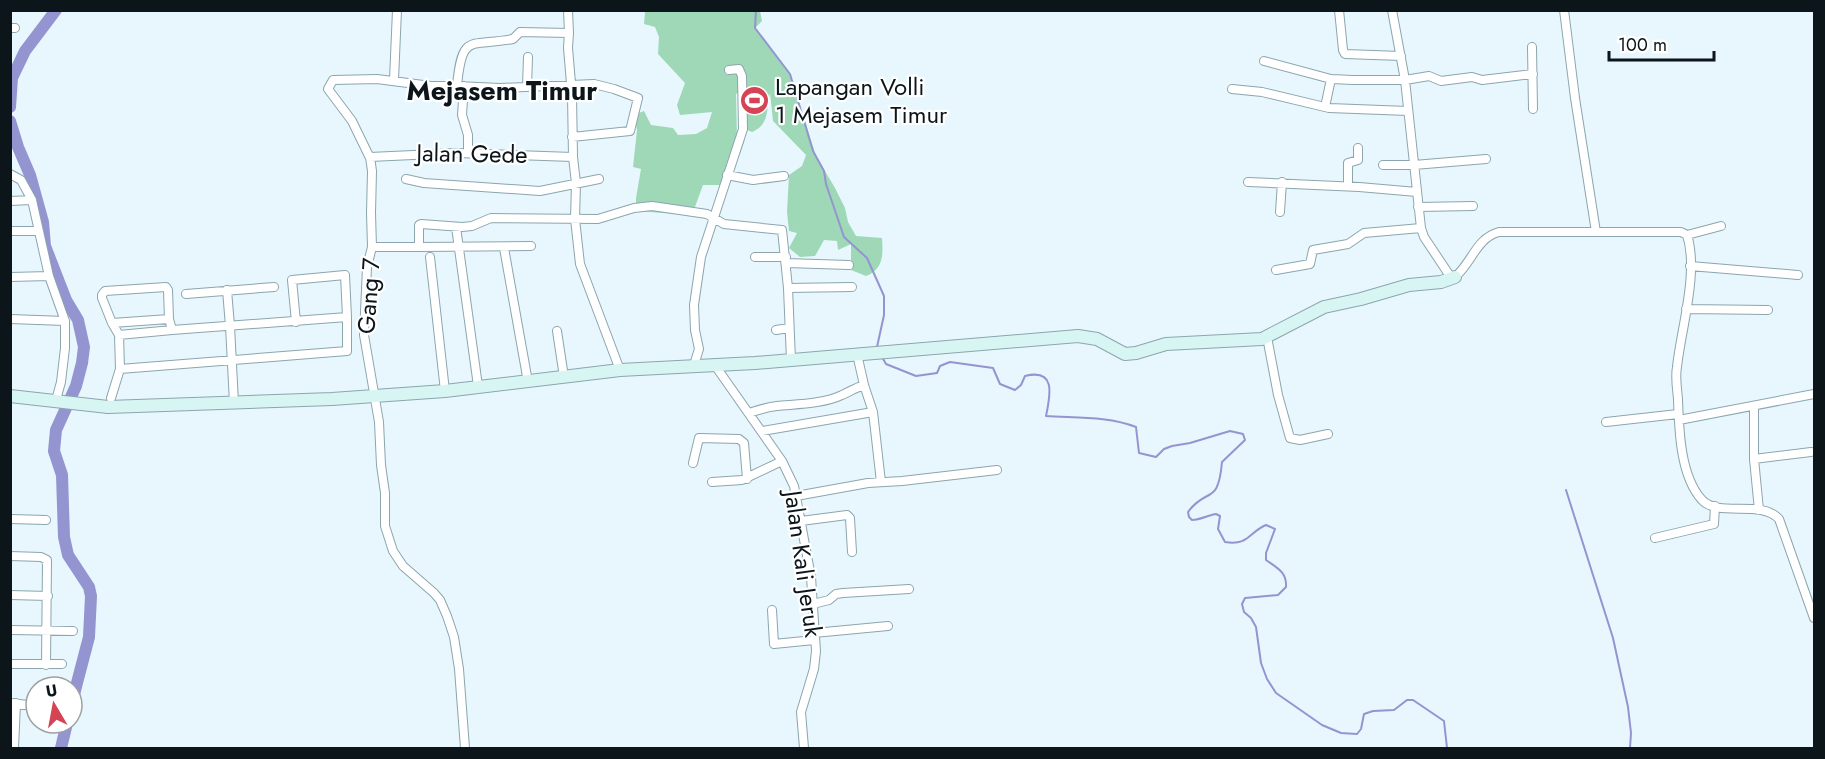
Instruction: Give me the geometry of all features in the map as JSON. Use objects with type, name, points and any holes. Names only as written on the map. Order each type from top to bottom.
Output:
[{"type":"street","points":[[394,80],[397,10]]},
{"type":"street","points":[[568,10],[572,136],[576,183],[575,219],[582,276],[595,303],[620,370]]},
{"type":"street","points":[[1339,10],[1345,54],[1401,56]]},
{"type":"street","points":[[1392,10],[1401,56],[1420,228],[1453,278]]},
{"type":"street","points":[[1564,10],[1596,232]]},
{"type":"street","points":[[468,153],[468,135],[462,115],[462,54],[475,42],[513,39],[520,32],[569,33]]},
{"type":"street","points":[[1532,47],[1533,109]]},
{"type":"street","points":[[527,87],[528,57]]},
{"type":"street","points":[[1264,61],[1332,78],[1404,80],[1429,76],[1441,81],[1472,77],[1481,80],[1533,74]]},
{"type":"street","points":[[703,365],[695,330],[694,305],[701,257],[743,127],[741,71],[736,68],[729,70]]},
{"type":"street","points":[[1325,107],[1332,78]]},
{"type":"street","points":[[372,247],[371,157],[352,121],[328,89],[330,83],[337,80],[394,80],[431,86],[500,88],[594,84],[638,99],[630,132],[572,136]]},
{"type":"street","points":[[1233,89],[1262,92],[1325,107],[1408,111]]},
{"type":"street","points":[[1348,186],[1348,163],[1358,160],[1358,148]]},
{"type":"street","name":"Jalan Gede","points":[[371,157],[468,153],[573,157]]},
{"type":"street","points":[[1383,165],[1414,165],[1486,159]]},
{"type":"street","points":[[10,174],[21,180],[32,200],[38,231],[64,321],[65,348],[59,401]]},
{"type":"street","points":[[727,175],[753,180],[784,176]]},
{"type":"street","points":[[406,179],[453,186],[540,190],[599,179]]},
{"type":"street","points":[[1248,182],[1282,182],[1417,192]]},
{"type":"street","points":[[1280,212],[1282,182]]},
{"type":"street","points":[[10,201],[32,200]]},
{"type":"street","name":"Gang 7","points":[[465,748],[459,669],[454,638],[447,616],[434,593],[403,566],[393,551],[385,526],[385,493],[376,396],[364,335],[367,267],[372,247],[419,247],[419,224],[456,227],[472,226],[490,218],[598,219],[634,208],[652,206],[706,214],[724,224],[782,230],[786,260]]},
{"type":"street","points":[[1418,207],[1473,206]]},
{"type":"street","points":[[10,396],[108,407],[376,396],[445,391],[620,370],[791,360],[1078,336],[1096,339],[1121,352],[1131,354],[1166,344],[1254,340],[1267,337],[1324,307],[1409,285],[1453,278],[1466,266],[1483,239],[1492,234],[1506,232],[1681,232],[1688,235],[1722,226]]},
{"type":"street","points":[[456,227],[478,386]]},
{"type":"street","points":[[1276,270],[1310,264],[1313,250],[1348,244],[1364,233],[1420,228]]},
{"type":"street","points":[[10,231],[38,231]]},
{"type":"street","points":[[1688,235],[1690,267],[1676,369],[1682,456],[1702,501],[1715,506],[1773,513],[1779,519],[1815,618]]},
{"type":"street","points":[[419,247],[458,246],[505,251],[531,246]]},
{"type":"street","points":[[505,251],[528,382]]},
{"type":"street","points":[[430,257],[445,391]]},
{"type":"street","points":[[755,257],[849,265]]},
{"type":"street","points":[[786,260],[791,360]]},
{"type":"street","points":[[1690,267],[1797,275]]},
{"type":"street","points":[[120,369],[347,351],[345,275],[292,278],[296,322]]},
{"type":"street","points":[[10,277],[50,276]]},
{"type":"street","points":[[111,398],[120,369],[119,335],[102,298],[105,291],[166,287],[171,330]]},
{"type":"street","points":[[186,294],[274,287]]},
{"type":"street","points":[[788,288],[852,287]]},
{"type":"street","points":[[227,290],[234,403]]},
{"type":"street","points":[[1686,309],[1768,310]]},
{"type":"street","points":[[119,335],[346,317]]},
{"type":"street","points":[[10,319],[64,321]]},
{"type":"street","points":[[112,323],[169,319]]},
{"type":"street","points":[[776,330],[789,328]]},
{"type":"street","points":[[556,331],[564,377]]},
{"type":"street","points":[[1267,337],[1289,435],[1300,440],[1328,434]]},
{"type":"street","points":[[857,354],[873,412],[881,482]]},
{"type":"street","name":"Jalan Kali Jeruk","points":[[703,365],[749,413],[762,431],[782,461],[796,496],[813,604],[816,651],[814,669],[801,712],[804,748]]},
{"type":"street","points":[[749,413],[826,399],[864,385]]},
{"type":"street","points":[[1606,422],[1679,417],[1815,394]]},
{"type":"street","points":[[1754,406],[1754,459],[1759,510]]},
{"type":"street","points":[[762,431],[873,412]]},
{"type":"street","points":[[693,463],[699,438],[739,440],[744,443],[747,479]]},
{"type":"street","points":[[1754,459],[1811,452]]},
{"type":"street","points":[[712,482],[747,479],[782,461]]},
{"type":"street","points":[[796,496],[881,482],[997,470]]},
{"type":"street","points":[[1655,538],[1714,524],[1715,506]]},
{"type":"street","points":[[801,521],[848,515],[852,552]]},
{"type":"street","points":[[10,519],[46,520]]},
{"type":"street","points":[[10,556],[46,558],[48,596],[46,665]]},
{"type":"street","points":[[813,604],[829,600],[836,594],[909,589]]},
{"type":"street","points":[[10,595],[48,596]]},
{"type":"street","points":[[772,610],[774,644],[888,626]]},
{"type":"street","points":[[10,630],[73,631]]},
{"type":"street","points":[[10,664],[62,664]]},
{"type":"street","points":[[13,703],[14,748]]},
{"type":"green space","points":[[642,11],[760,11],[762,21],[755,28],[790,74],[816,156],[845,208],[848,222],[856,236],[882,238],[881,260],[872,273],[866,276],[851,270],[851,244],[838,250],[837,241],[824,240],[815,256],[800,257],[789,248],[797,233],[789,231],[787,212],[789,175],[802,166],[806,155],[773,121],[770,93],[765,121],[752,132],[740,127],[744,89],[736,94],[737,138],[745,139],[740,154],[732,155],[721,185],[703,185],[692,215],[636,211],[641,169],[633,167],[637,130],[634,115],[644,111],[651,125],[673,128],[678,135],[696,134],[707,128],[712,112],[680,115],[677,105],[685,83],[658,54],[659,37],[655,27],[644,24],[645,12]]},
{"type":"waterway","points":[[10,107],[12,78],[25,51],[56,10]]},
{"type":"waterway","points":[[756,10],[755,28],[790,74],[813,151],[824,171],[826,184],[844,237],[867,258],[884,296],[884,315],[878,349]]},
{"type":"waterway","points":[[10,121],[30,175],[43,222],[45,246],[66,300],[78,320],[84,347],[76,386],[56,430],[54,451],[62,475],[64,537],[68,555],[89,587],[91,596],[89,637],[79,675]]},
{"type":"waterway","points":[[882,357],[886,364],[916,376],[937,373],[940,366],[950,362],[993,368],[1000,384],[1015,390],[1021,385],[1025,376],[1042,376],[1047,380],[1050,392],[1046,416],[1103,419],[1126,423],[1136,427],[1139,453],[1156,457],[1164,449],[1172,446],[1230,431],[1243,434],[1245,440],[1222,462],[1218,485],[1214,491],[1195,504],[1188,512],[1192,520],[1216,514],[1220,516],[1218,529],[1225,542],[1233,543],[1244,540],[1266,525],[1275,529],[1266,553],[1266,560],[1283,574],[1286,587],[1278,595],[1245,598],[1242,604],[1244,612],[1256,627],[1261,663],[1276,693],[1322,725],[1341,733],[1357,734],[1361,729],[1364,714],[1394,710],[1407,700],[1413,700],[1444,721],[1447,748]]},
{"type":"waterway","points":[[1566,490],[1613,638],[1628,707],[1630,748]]},
{"type":"waterway","points":[[61,748],[64,735]]},
{"type":"place","name":"Lapangan Volli 1 Mejasem Timur","points":[[754,101]]},
{"type":"district","name":"Mejasem Timur","points":[[502,91]]}]
